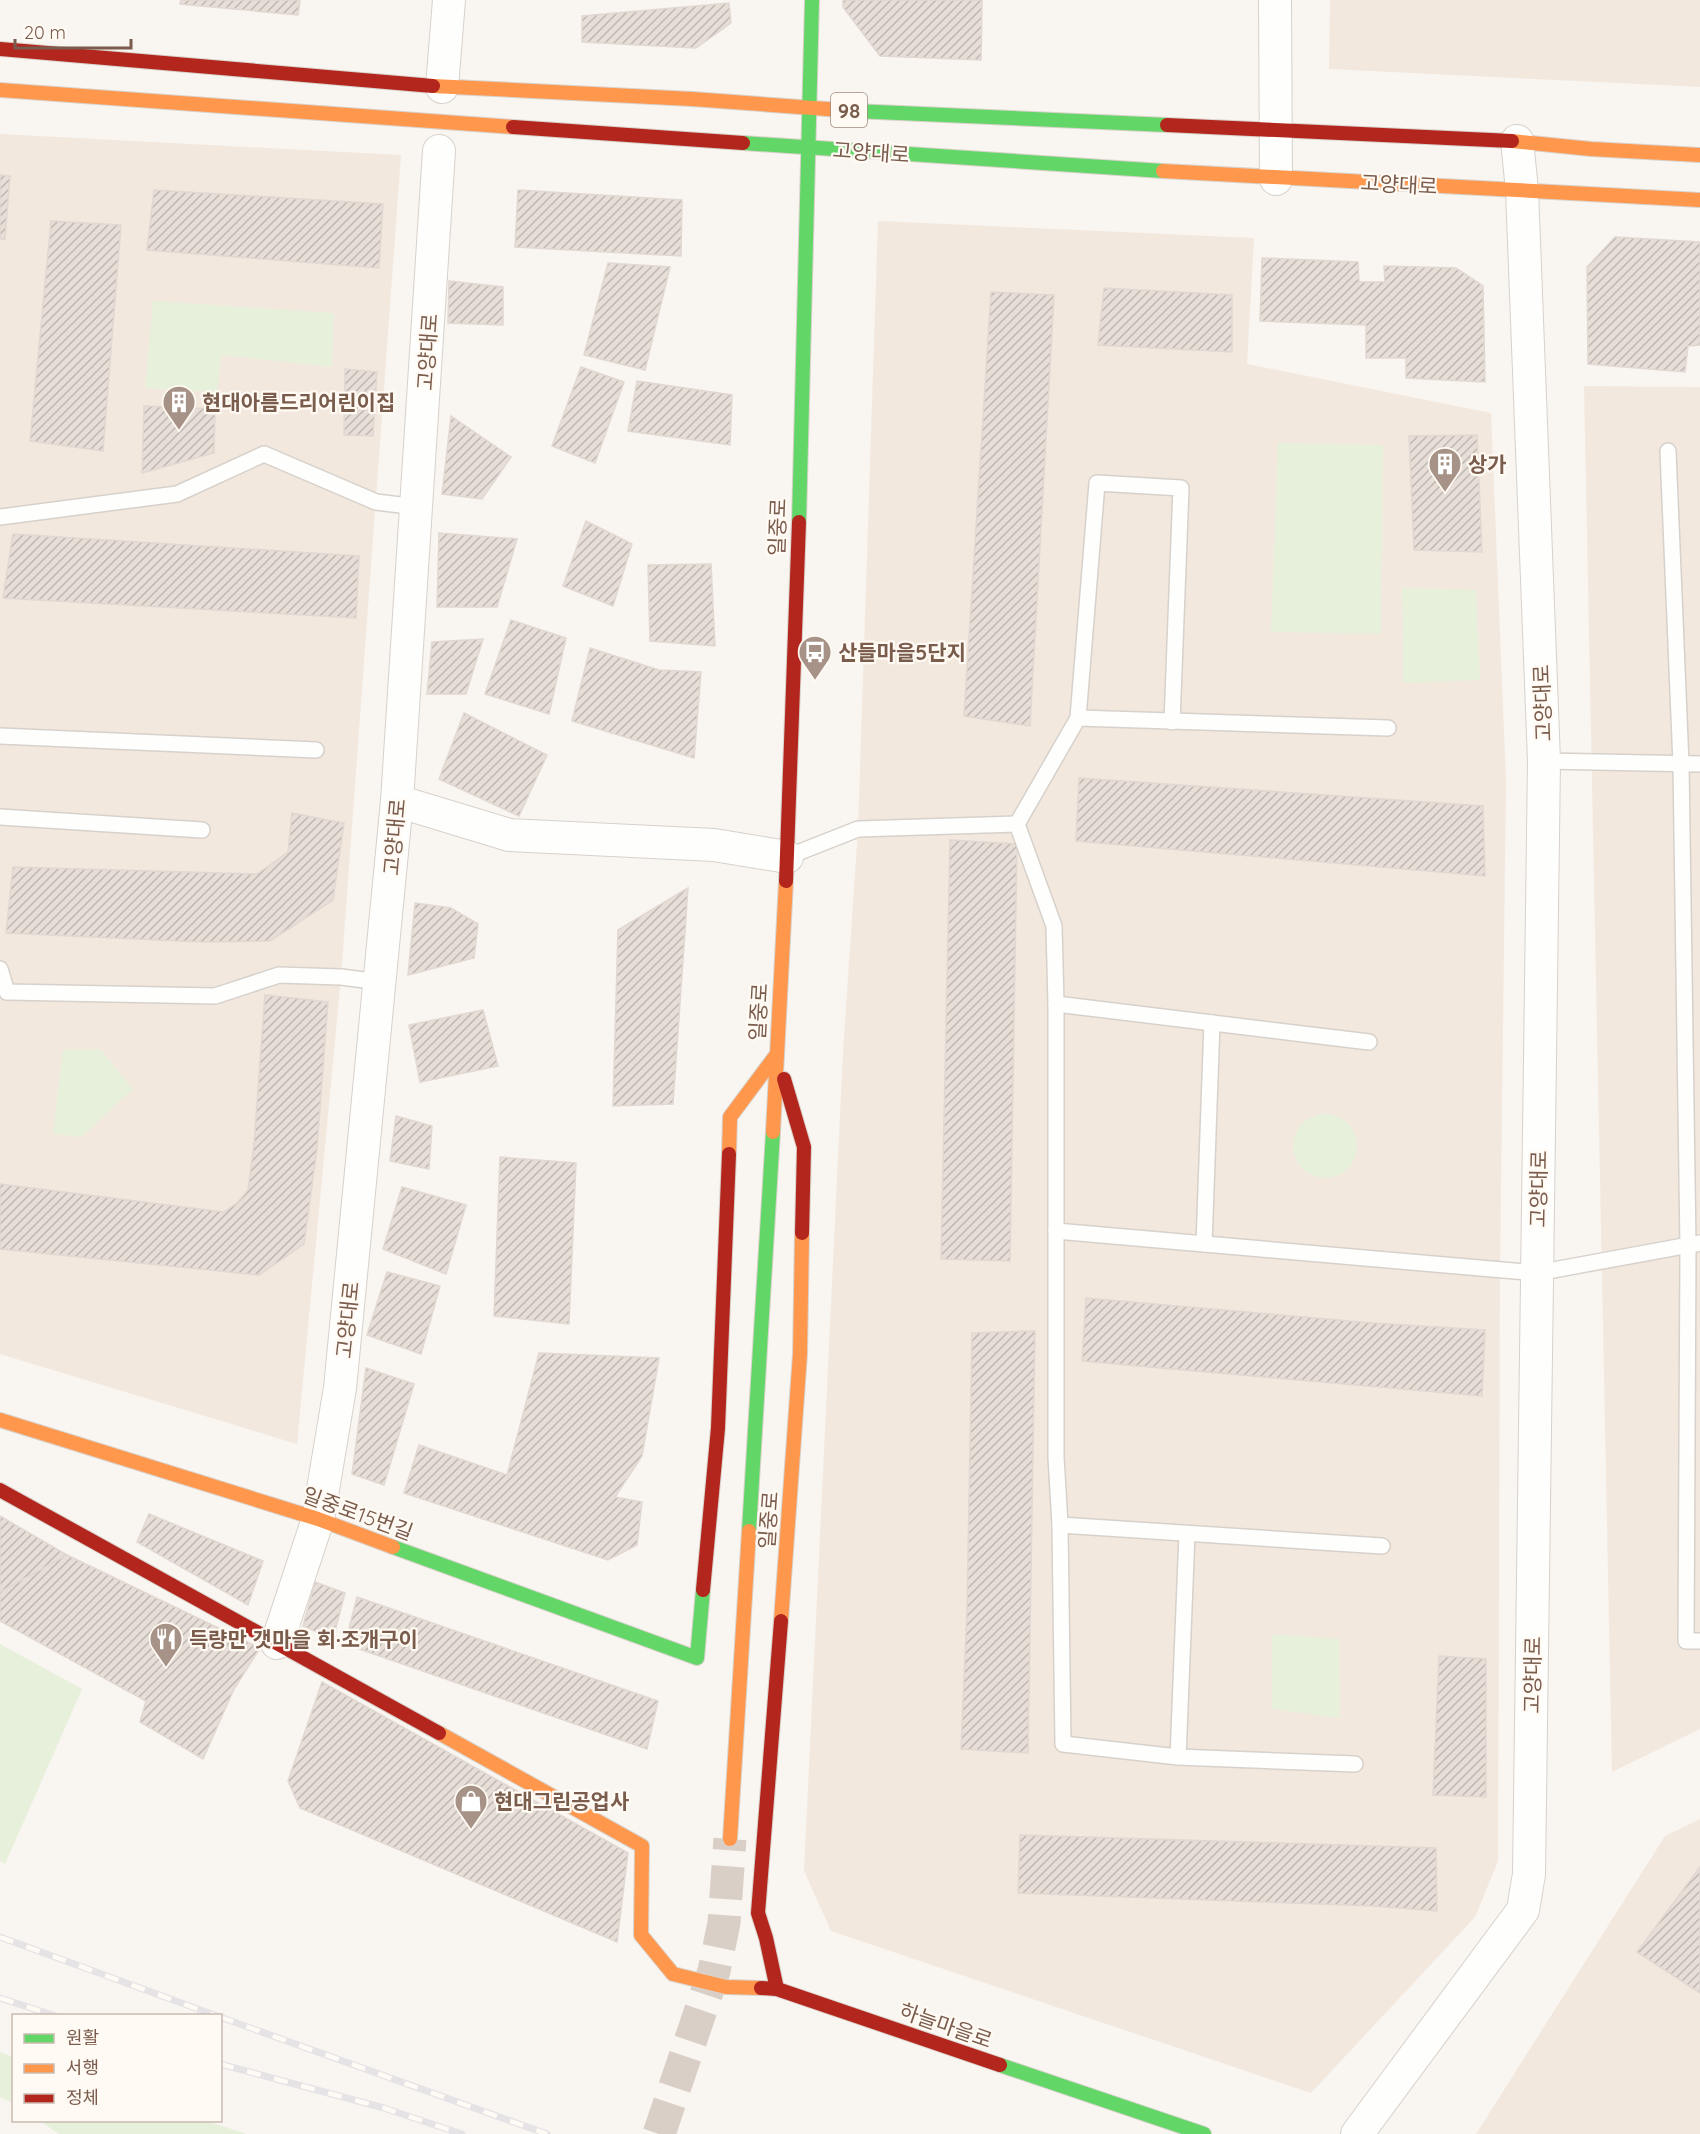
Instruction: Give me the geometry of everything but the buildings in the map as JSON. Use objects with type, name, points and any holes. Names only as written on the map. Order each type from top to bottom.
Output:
[{"type":"street","points":[[442,87],[449,0]]},
{"type":"street","name":"일중로","points":[[730,1839],[787,857],[812,0]]},
{"type":"street","points":[[1275,0],[1276,179]]},
{"type":"street","name":"고양대로","points":[[0,49],[442,87],[692,99],[837,110],[1517,141],[1700,156]]},
{"type":"street","name":"고양대로","points":[[0,90],[1276,179],[1700,200]]},
{"type":"street","name":"고양대로","points":[[1357,2134],[1523,1910],[1529,1874],[1544,761],[1522,190],[1517,141]]},
{"type":"street","name":"고양대로","points":[[277,1643],[318,1519],[340,1388],[397,801],[440,151]]},
{"type":"street","points":[[397,801],[509,835],[714,845],[787,857]]},
{"type":"street","name":"일중로","points":[[697,1658],[718,1428],[730,1117],[777,1054]]},
{"type":"street","name":"일중로","points":[[777,1054],[804,1147],[800,1354],[758,1912],[777,1989]]},
{"type":"street","name":"일중로15번길","points":[[0,1420],[318,1519],[697,1658]]},
{"type":"street","points":[[0,1490],[277,1643]]},
{"type":"street","name":"하늘마을로","points":[[277,1643],[642,1846],[641,1935],[673,1974],[726,1987],[777,1989],[1204,2134]]},
{"type":"lane","points":[[1668,451],[1681,764],[1694,1245],[1686,1641],[1700,1641]]},
{"type":"lane","points":[[0,517],[177,494],[264,454],[376,502],[417,507]]},
{"type":"lane","points":[[1173,722],[1181,488],[1097,483],[1078,718],[1017,824],[1054,926],[1056,1457],[1060,1525],[1063,1744],[1178,1758],[1355,1764]]},
{"type":"lane","points":[[1078,718],[1388,728]]},
{"type":"lane","points":[[0,736],[316,750]]},
{"type":"lane","points":[[1544,761],[1700,764]]},
{"type":"lane","points":[[0,817],[202,830]]},
{"type":"lane","points":[[787,857],[858,829],[1017,824]]},
{"type":"lane","points":[[0,969],[7,992],[214,996],[279,975],[340,977],[380,982]]},
{"type":"lane","points":[[1056,1004],[1369,1042]]},
{"type":"lane","points":[[1204,1244],[1212,1023]]},
{"type":"lane","points":[[1056,1231],[1537,1273],[1694,1245]]},
{"type":"lane","points":[[1060,1525],[1382,1546]]},
{"type":"lane","points":[[1178,1758],[1187,1534]]},
{"type":"shaded area","points":[[1330,0],[1700,0],[1700,87],[1329,69]]},
{"type":"shaded area","points":[[0,134],[401,155],[341,977],[297,1444],[0,1354]]},
{"type":"shaded area","points":[[878,221],[1254,238],[1247,364],[1491,413],[1506,780],[1500,1270],[1498,1861],[1475,1917],[1311,2093],[831,1931],[804,1871],[843,1052],[858,829]]},
{"type":"shaded area","points":[[1584,386],[1700,387],[1700,1729],[1612,1772]]},
{"type":"shaded area","points":[[1700,1819],[1700,2134],[1476,2134],[1665,1836]]},
{"type":"green space","points":[[153,301],[334,313],[332,367],[221,355],[217,392],[145,388]]},
{"type":"green space","points":[[1278,443],[1383,445],[1381,634],[1271,632]]},
{"type":"green space","points":[[1402,588],[1476,590],[1480,680],[1403,683]]},
{"type":"green space","points":[[100,1049],[133,1089],[81,1137],[53,1134],[63,1050]]},
{"type":"green space","points":[[1325,1114],[1337,1116],[1348,1123],[1355,1134],[1357,1146],[1355,1158],[1348,1169],[1337,1176],[1325,1178],[1313,1176],[1302,1169],[1295,1158],[1293,1146],[1295,1134],[1302,1123],[1313,1116]]},
{"type":"green space","points":[[1272,1634],[1339,1639],[1340,1718],[1272,1709]]},
{"type":"green space","points":[[0,1644],[82,1689],[5,1864],[0,1861]]},
{"type":"green space","points":[[0,2052],[12,2057],[12,2103],[0,2097]]},
{"type":"green space","points":[[41,2122],[209,2122],[247,2134],[59,2134]]},
{"type":"tunnel","points":[[659,2134],[714,1971],[724,1923],[730,1839]]},
{"type":"railway","points":[[0,1937],[212,2014]]},
{"type":"railway","points":[[0,1998],[50,2014]]},
{"type":"railway","points":[[222,2018],[547,2134]]},
{"type":"railway","points":[[222,2065],[384,2108],[462,2134]]},
{"type":"traffic: fast","points":[[799,522],[812,0]]},
{"type":"traffic: fast","points":[[854,111],[1167,125]]},
{"type":"traffic: fast","points":[[743,143],[1163,171]]},
{"type":"traffic: fast","points":[[749,1531],[773,1132]]},
{"type":"traffic: fast","points":[[393,1547],[697,1658],[703,1590]]},
{"type":"traffic: fast","points":[[1000,2065],[1204,2134]]},
{"type":"traffic: slow","points":[[433,86],[692,99],[854,111]]},
{"type":"traffic: slow","points":[[0,90],[513,127]]},
{"type":"traffic: slow","points":[[1512,141],[1591,149],[1700,155]]},
{"type":"traffic: slow","points":[[1163,171],[1700,200]]},
{"type":"traffic: slow","points":[[773,1132],[786,881]]},
{"type":"traffic: slow","points":[[729,1154],[730,1117],[777,1054]]},
{"type":"traffic: slow","points":[[781,1621],[800,1354],[802,1233]]},
{"type":"traffic: slow","points":[[0,1420],[318,1519],[393,1547]]},
{"type":"traffic: slow","points":[[730,1839],[749,1531]]},
{"type":"traffic: slow","points":[[439,1733],[642,1846],[641,1935],[673,1974],[726,1987],[761,1988]]},
{"type":"traffic: jam","points":[[0,49],[433,86]]},
{"type":"traffic: jam","points":[[1167,125],[1512,141]]},
{"type":"traffic: jam","points":[[513,127],[743,143]]},
{"type":"traffic: jam","points":[[786,881],[799,522]]},
{"type":"traffic: jam","points":[[784,1079],[804,1147],[802,1233]]},
{"type":"traffic: jam","points":[[703,1590],[718,1428],[729,1154]]},
{"type":"traffic: jam","points":[[0,1490],[439,1733]]},
{"type":"traffic: jam","points":[[777,1989],[758,1913],[781,1621]]},
{"type":"traffic: jam","points":[[761,1988],[777,1989],[1000,2065]]},
{"type":"place","name":"현대아름드리어린이집","points":[[179,431]]},
{"type":"place","name":"상가","points":[[1445,493]]},
{"type":"place","name":"산들마을5단지","points":[[815,681]]},
{"type":"place","name":"득량만 갯마을 회·조개구이","points":[[166,1668]]},
{"type":"place","name":"현대그린공업사","points":[[471,1830]]}]
